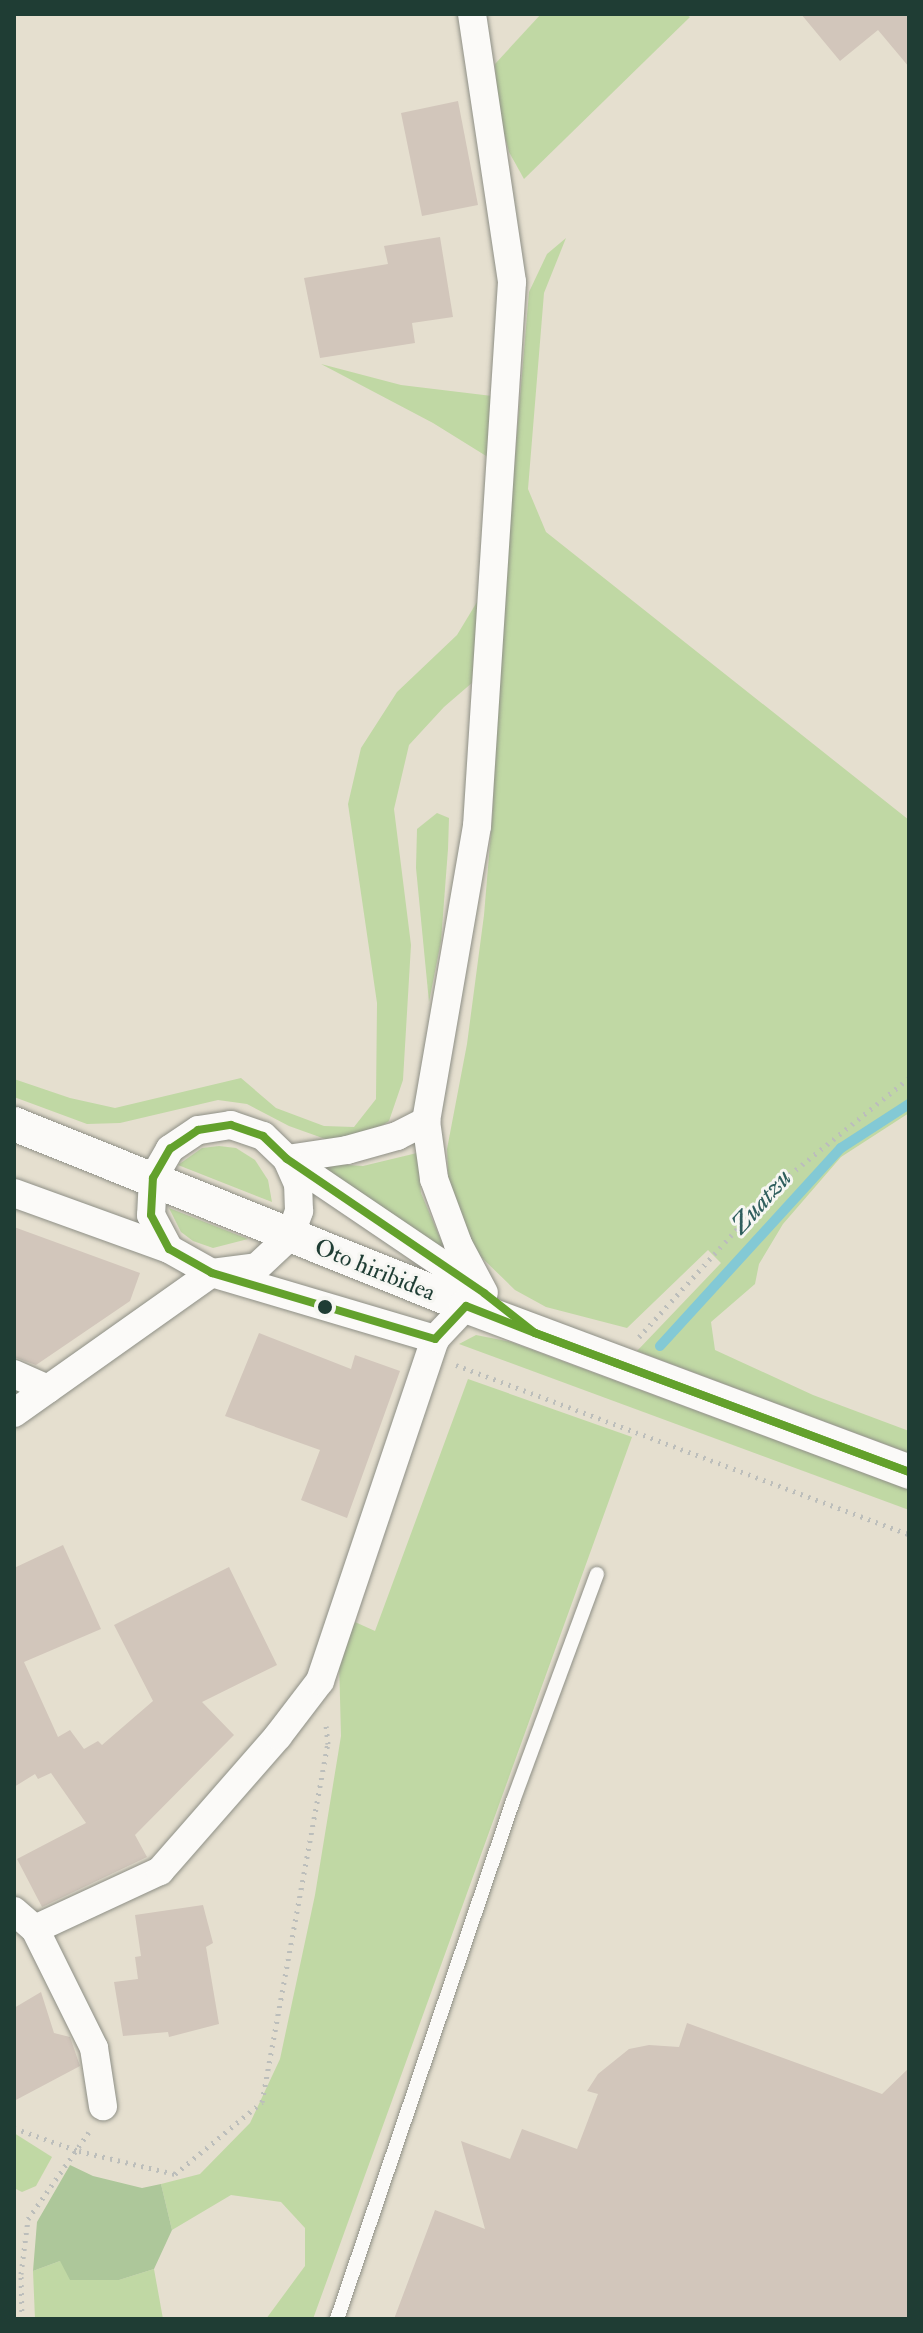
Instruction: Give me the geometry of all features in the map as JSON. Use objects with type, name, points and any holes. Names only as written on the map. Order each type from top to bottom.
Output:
[{"type":"street","points":[[472,14],[512,282],[477,826],[426,1121],[434,1179],[475,1299]]},
{"type":"street","points":[[287,1159],[347,1150],[397,1136],[426,1121]]},
{"type":"street","name":"Oto hiribidea","points":[[14,1124],[290,1236],[475,1299],[535,1333],[909,1472]]},
{"type":"street","points":[[169,1249],[151,1215],[153,1178],[170,1149],[198,1130],[231,1125],[263,1136],[287,1159],[475,1299]]},
{"type":"street","name":"Oto hiribidea","points":[[212,1273],[257,1267],[290,1236],[299,1211],[298,1184],[287,1159]]},
{"type":"street","name":"Oto hiribidea","points":[[14,1193],[169,1249],[212,1273],[435,1339]]},
{"type":"street","points":[[14,1413],[212,1273]]},
{"type":"street","points":[[103,2106],[94,2048],[25,1920],[160,1871],[278,1736],[320,1681],[435,1339],[475,1299]]},
{"type":"street","points":[[14,1374],[48,1389]]},
{"type":"lane","points":[[337,2319],[513,1801],[597,1574]]},
{"type":"path","points":[[616,1363],[777,1185],[909,1078]]},
{"type":"path","points":[[435,1339],[457,1367],[909,1534]]},
{"type":"path","points":[[14,2128],[79,2151],[175,2174],[262,2102],[328,1744],[320,1681]]},
{"type":"path","points":[[22,2319],[21,2274],[28,2219],[79,2151],[103,2106]]},
{"type":"green space","points":[[541,14],[685,14],[690,17],[524,179],[509,152],[497,106],[495,64]]},
{"type":"green space","points":[[566,238],[544,293],[528,489],[546,532],[909,820],[909,1113],[841,1157],[783,1224],[759,1264],[755,1284],[711,1322],[715,1350],[813,1395],[909,1431],[909,1453],[637,1351],[721,1263],[708,1250],[627,1328],[546,1307],[515,1290],[475,1251],[449,1197],[447,1149],[467,1044],[484,915],[493,808],[496,680],[529,292],[547,254]]},
{"type":"green space","points":[[321,364],[401,385],[492,396],[491,459],[433,423]]},
{"type":"green space","points":[[480,597],[473,682],[444,707],[409,745],[394,809],[411,945],[403,1080],[389,1121],[361,1139],[328,1140],[289,1126],[247,1104],[218,1100],[120,1123],[87,1124],[14,1097],[14,1079],[70,1098],[115,1108],[241,1078],[276,1108],[324,1126],[354,1127],[376,1099],[377,1003],[348,804],[361,748],[397,692],[457,635]]},
{"type":"green space","points":[[437,813],[449,818],[448,849],[441,941],[429,1002],[416,868],[417,829]]},
{"type":"green space","points":[[202,1148],[236,1148],[255,1160],[268,1180],[272,1202],[178,1165]]},
{"type":"green space","points":[[417,1153],[421,1193],[443,1245],[439,1248],[319,1168],[320,1163],[363,1166]]},
{"type":"green space","points":[[169,1208],[248,1239],[213,1248],[193,1241],[181,1232]]},
{"type":"green space","points":[[476,1335],[511,1342],[909,1490],[909,1510],[459,1344]]},
{"type":"green space","points":[[468,1379],[632,1437],[313,2319],[266,2319],[305,2266],[305,2228],[281,2202],[231,2195],[172,2230],[161,2184],[200,2174],[250,2123],[280,2059],[315,1895],[341,1736],[339,1660],[355,1622],[375,1631]]},
{"type":"green space","points":[[14,2133],[52,2157],[36,2186],[22,2192],[14,2188]]},
{"type":"green space","points":[[70,2165],[93,2176],[142,2188],[161,2184],[172,2230],[154,2269],[119,2280],[70,2280],[60,2261],[33,2271],[37,2222]]},
{"type":"green space","points":[[60,2261],[119,2280],[154,2269],[163,2319],[35,2319],[33,2271]]},
{"type":"building","points":[[801,14],[909,14],[909,67],[878,30],[840,61]]},
{"type":"building","points":[[458,101],[478,205],[422,216],[401,113]]},
{"type":"building","points":[[440,237],[453,317],[412,323],[415,343],[320,358],[304,278],[388,264],[384,246]]},
{"type":"building","points":[[14,1227],[140,1273],[130,1301],[36,1365],[14,1357]]},
{"type":"building","points":[[259,1333],[351,1369],[355,1355],[400,1371],[347,1518],[301,1500],[320,1450],[225,1416]]},
{"type":"building","points":[[63,1545],[101,1629],[24,1662],[58,1737],[70,1730],[84,1749],[98,1741],[102,1745],[153,1701],[114,1625],[229,1567],[277,1665],[202,1702],[234,1735],[135,1835],[147,1857],[42,1907],[17,1859],[86,1823],[51,1773],[38,1779],[35,1774],[14,1787],[14,1568]]},
{"type":"building","points":[[203,1905],[213,1943],[206,1947],[219,2024],[169,2037],[168,2032],[123,2036],[114,1982],[138,1979],[135,1957],[141,1956],[135,1915]]},
{"type":"building","points":[[41,1992],[54,2033],[70,2037],[80,2066],[14,2101],[14,2008]]},
{"type":"building","points":[[687,2023],[882,2094],[909,2068],[909,2319],[394,2319],[435,2210],[485,2229],[461,2141],[510,2159],[522,2129],[577,2149],[598,2094],[587,2091],[598,2074],[629,2049],[649,2045],[679,2047]]},
{"type":"waterway","name":"Zuatzu","points":[[660,1346],[841,1148],[909,1104]]},
{"type":"transit line","points":[[231,1125],[263,1136],[287,1159],[484,1293],[535,1333],[466,1306],[435,1339],[212,1273],[169,1249],[151,1215],[153,1178],[170,1149],[198,1130],[231,1125]]},
{"type":"transit line","points":[[535,1333],[616,1363],[909,1472],[535,1333]]}]
